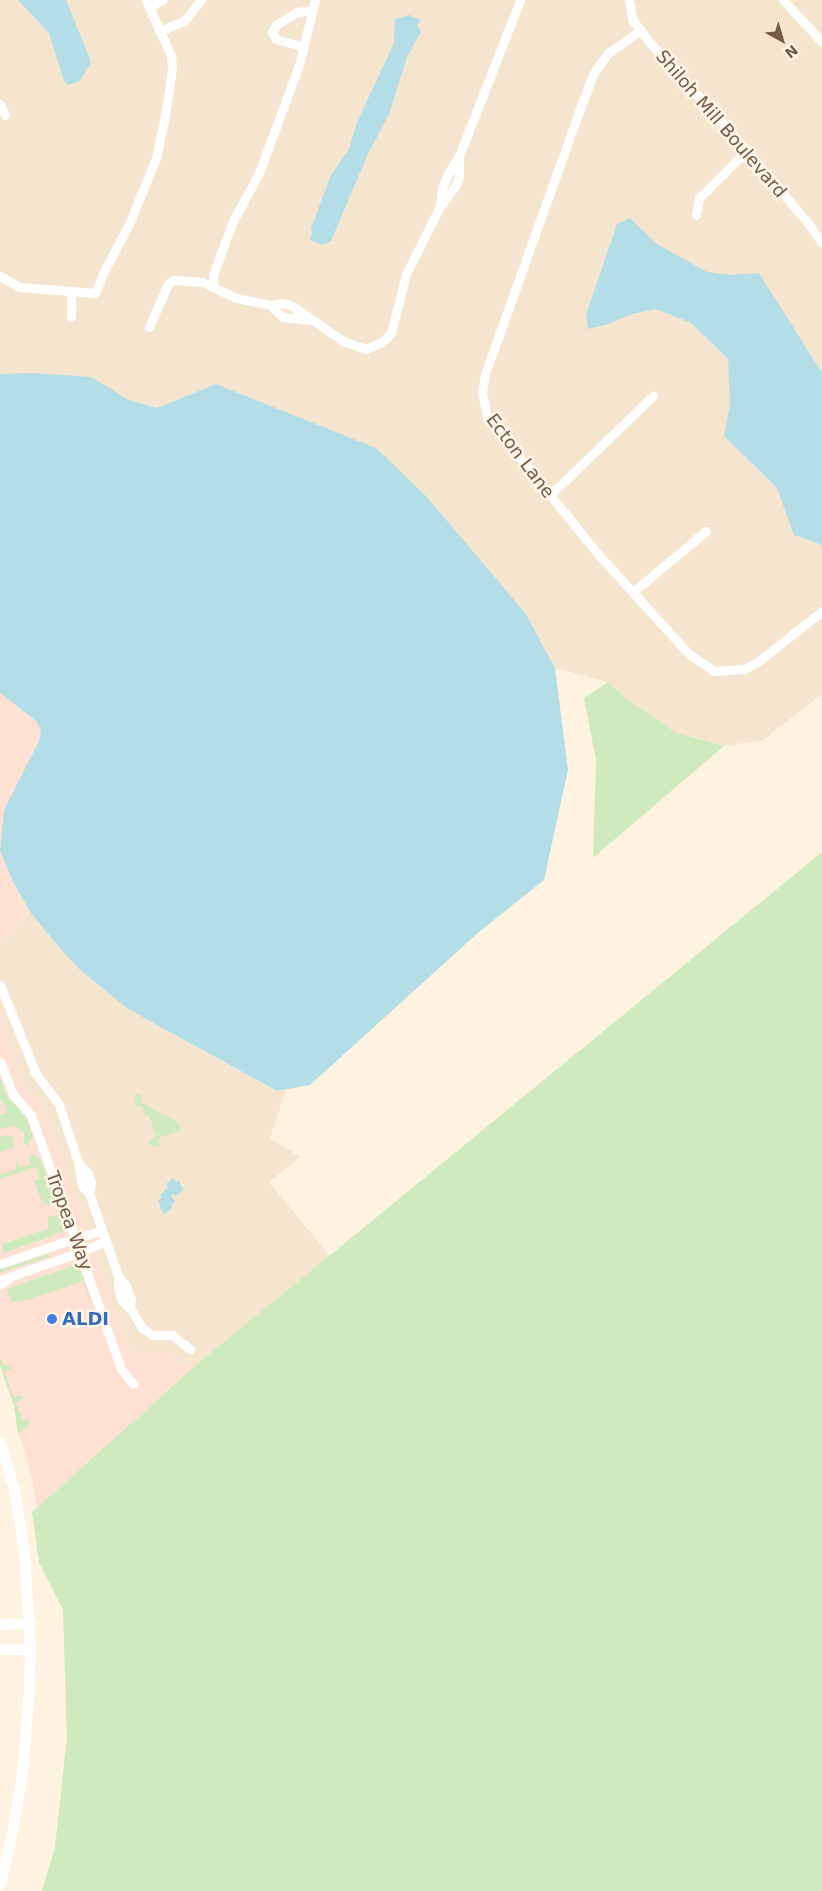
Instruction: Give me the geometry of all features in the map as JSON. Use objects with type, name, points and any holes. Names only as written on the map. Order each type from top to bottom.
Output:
[{"type":"main road","points":[[0,1442],[14,1489],[24,1551],[30,1623],[29,1690],[22,1774],[12,1832],[0,1884]]},
{"type":"main road","points":[[0,1624],[30,1623]]},
{"type":"main road","points":[[0,1649],[30,1649]]},
{"type":"street","points":[[1,278],[19,286],[95,293],[103,273],[129,224],[156,158],[172,69],[171,56],[147,3],[162,0]]},
{"type":"street","points":[[159,31],[184,21],[201,0]]},
{"type":"street","points":[[214,287],[213,275],[233,221],[259,173],[304,47],[315,0]]},
{"type":"street","points":[[149,327],[168,284],[174,280],[202,282],[237,298],[270,305],[291,305],[343,341],[366,349],[382,342],[391,332],[406,274],[439,208],[442,189],[448,172],[459,156],[520,0]]},
{"type":"street","name":"Shiloh Mill Boulevard","points":[[629,0],[632,19],[808,223],[822,243]]},
{"type":"street","points":[[783,0],[822,42]]},
{"type":"street","points":[[304,47],[276,39],[272,32],[276,25],[297,12],[313,10]]},
{"type":"street","name":"Ecton Lane","points":[[641,30],[608,53],[594,72],[483,383],[482,392],[487,417],[550,495],[633,592],[689,654],[714,671],[744,669],[759,661],[822,611]]},
{"type":"street","points":[[0,104],[5,115]]},
{"type":"street","points":[[696,215],[699,198],[746,151]]},
{"type":"street","points":[[71,291],[71,317]]},
{"type":"street","points":[[270,305],[284,317],[311,320]]},
{"type":"street","points":[[550,495],[653,396]]},
{"type":"street","points":[[633,592],[706,531]]},
{"type":"street","points":[[0,985],[36,1074],[58,1104],[78,1162],[88,1174],[91,1183],[89,1193],[118,1276],[130,1294],[130,1308],[147,1333],[172,1335],[190,1349]]},
{"type":"street","name":"Tropea Way","points":[[0,1062],[14,1096],[31,1114],[121,1369],[133,1384]]},
{"type":"street","points":[[0,1264],[75,1238],[102,1232]]},
{"type":"street","points":[[2,1280],[106,1241]]},
{"type":"shaded area","points":[[0,0],[822,0],[822,694],[763,740],[724,746],[676,733],[626,698],[608,682],[555,668],[526,614],[426,496],[375,448],[216,384],[157,408],[129,400],[91,377],[0,374]]},
{"type":"shaded area","points":[[0,693],[37,722],[41,730],[13,882],[30,912],[0,943]]},
{"type":"shaded area","points":[[30,912],[79,969],[128,1009],[276,1091],[286,1090],[270,1138],[300,1157],[269,1182],[330,1256],[196,1365],[181,1367],[169,1353],[135,1353],[127,1344],[43,1107],[23,1086],[3,1032],[7,1027],[0,1010],[0,943]]},
{"type":"shaded area","points":[[0,1010],[7,1027],[3,1033],[23,1086],[43,1107],[127,1344],[135,1353],[170,1353],[181,1367],[196,1365],[37,1508],[31,1474],[18,1431],[16,1411],[0,1365]]},
{"type":"green space","points":[[608,682],[626,698],[676,733],[724,746],[593,858],[596,761],[584,698]]},
{"type":"green space","points":[[822,852],[822,1891],[42,1891],[55,1847],[67,1738],[63,1610],[39,1563],[32,1512],[196,1365]]},
{"type":"green space","points":[[0,1078],[6,1095],[26,1117],[33,1136],[27,1146],[23,1142],[25,1134],[17,1128],[12,1126],[0,1129],[0,1115],[7,1112],[2,1101],[0,1101]]},
{"type":"green space","points":[[136,1094],[142,1096],[140,1102],[178,1122],[180,1130],[159,1138],[160,1146],[150,1145],[150,1139],[156,1136],[149,1115],[145,1116],[142,1106],[137,1107],[134,1098]]},
{"type":"green space","points":[[6,1135],[13,1137],[14,1147],[0,1152],[0,1137]]},
{"type":"green space","points":[[35,1155],[40,1158],[54,1196],[54,1201],[49,1206],[42,1202],[34,1181],[40,1179],[36,1167],[0,1179],[0,1175],[16,1169],[16,1161],[20,1167],[30,1164],[29,1156]]},
{"type":"green space","points":[[55,1215],[62,1219],[64,1230],[62,1234],[59,1232],[4,1253],[2,1244],[49,1228],[47,1217]]},
{"type":"green space","points":[[48,1254],[49,1257],[0,1273],[0,1270]]},
{"type":"green space","points":[[73,1263],[80,1268],[97,1320],[83,1281],[28,1300],[11,1302],[7,1289],[69,1267]]},
{"type":"green space","points":[[0,1356],[4,1366],[11,1365],[11,1369],[5,1372],[14,1397],[22,1396],[23,1399],[16,1403],[23,1421],[28,1419],[31,1423],[18,1434],[14,1406],[0,1366]]},
{"type":"water","points":[[18,0],[66,0],[91,62],[80,81],[68,85],[64,81],[49,33]]},
{"type":"water","points":[[409,15],[421,20],[417,25],[421,32],[407,57],[389,114],[368,154],[331,241],[322,245],[310,240],[311,228],[331,175],[348,151],[358,120],[394,43],[395,19]]},
{"type":"water","points":[[630,218],[657,244],[707,272],[731,275],[759,273],[822,373],[822,547],[818,543],[794,535],[777,488],[724,436],[730,403],[728,359],[691,323],[656,309],[632,314],[609,324],[588,329],[586,315],[617,224]]},
{"type":"water","points":[[32,373],[91,377],[129,400],[157,408],[216,384],[376,448],[426,496],[526,614],[555,668],[568,770],[544,880],[479,932],[310,1085],[277,1091],[128,1009],[79,969],[30,912],[13,882],[0,851],[4,810],[39,741],[41,730],[37,722],[0,693],[0,374]]},
{"type":"water","points":[[173,1178],[176,1182],[179,1180],[183,1190],[176,1196],[174,1194],[171,1196],[175,1201],[171,1205],[173,1207],[165,1214],[159,1207],[161,1205],[158,1201],[162,1198],[160,1195],[168,1188],[166,1184]]},
{"type":"place","name":"ALDI","points":[[52,1319]]}]
